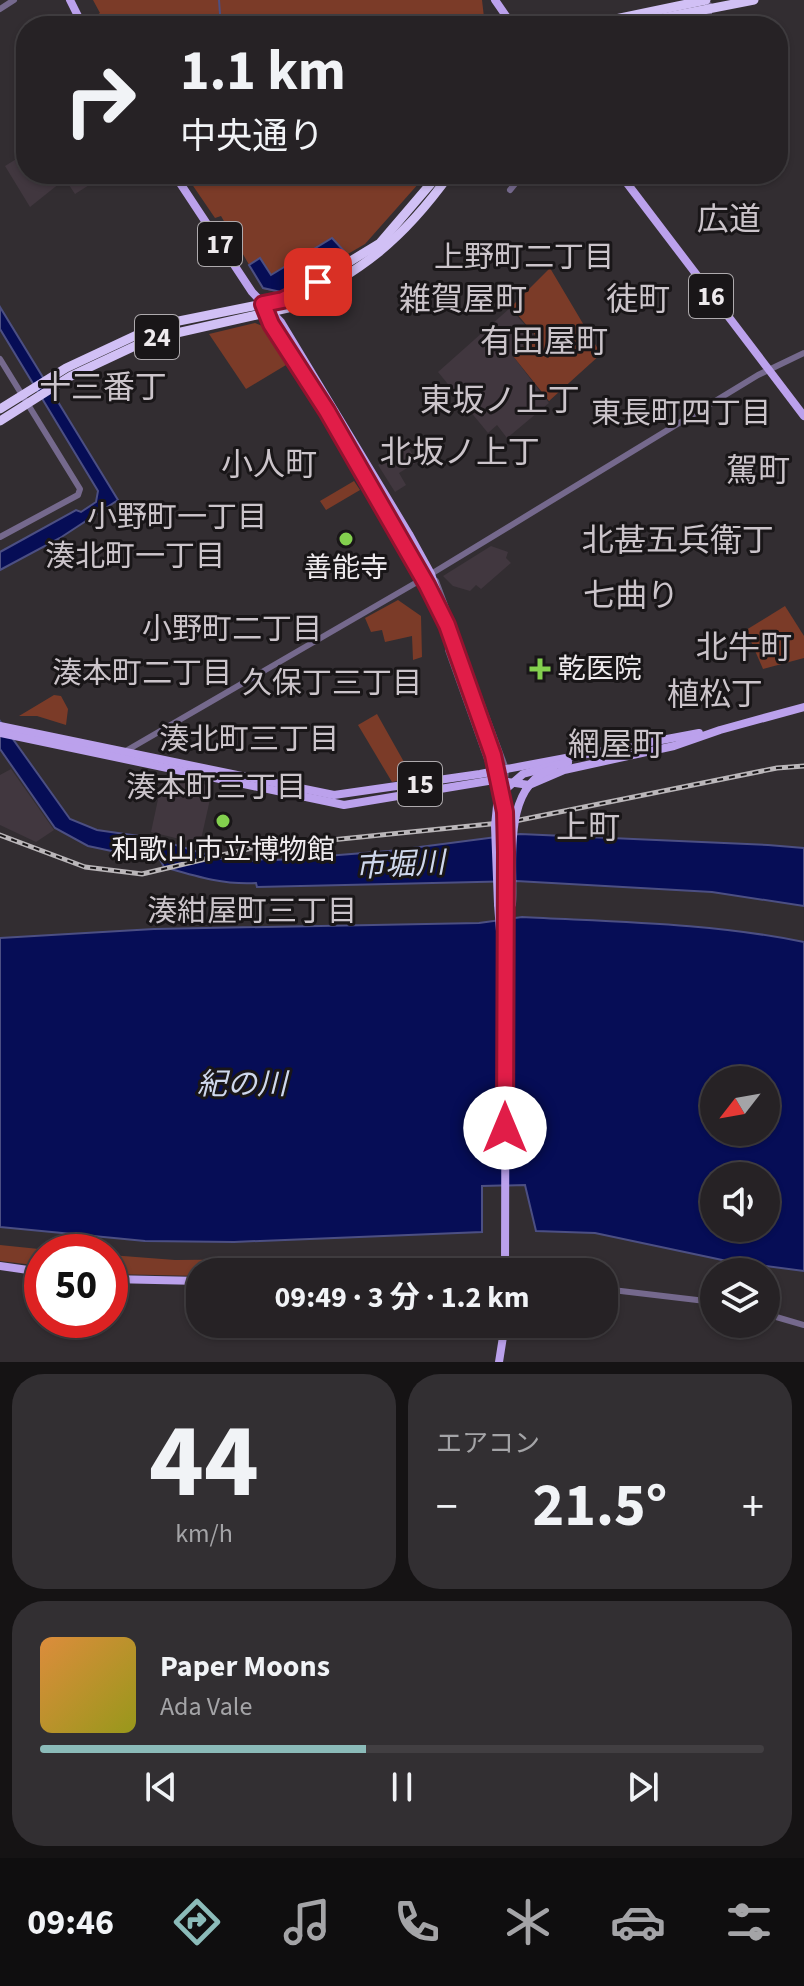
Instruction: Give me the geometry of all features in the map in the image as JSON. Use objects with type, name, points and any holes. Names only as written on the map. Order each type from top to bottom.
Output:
[{"type":"highway","points":[[637,16],[708,3],[754,0]]},
{"type":"highway","points":[[659,16],[708,3]]},
{"type":"highway","name":"24","points":[[266,308],[372,250],[416,205],[432,184]]},
{"type":"highway","name":"24","points":[[0,421],[28,397],[107,348],[162,325],[306,299],[378,257],[425,210],[443,184]]},
{"type":"highway","name":"24","points":[[0,409],[28,397]]},
{"type":"main road","name":"17","points":[[181,184],[266,308]]},
{"type":"main road","name":"16","points":[[628,184],[804,416]]},
{"type":"main road","points":[[266,308],[281,322],[304,357],[428,576],[493,755],[505,812],[505,1258]]},
{"type":"main road","name":"15","points":[[123,756],[334,795],[491,772],[696,735],[804,707]]},
{"type":"main road","name":"15","points":[[6,731],[337,805],[505,780],[519,786],[529,785],[564,770],[648,753],[696,735]]},
{"type":"main road","points":[[504,983],[495,826],[498,796],[523,774],[696,735]]},
{"type":"main road","points":[[504,983],[512,904],[515,824],[524,789],[537,775],[568,764]]},
{"type":"main road","points":[[0,1266],[24,1269]]},
{"type":"main road","points":[[128,1279],[186,1281]]},
{"type":"main road","points":[[499,1362],[503,1338]]},
{"type":"street","points":[[0,9],[14,0]]},
{"type":"street","points":[[510,190],[515,184]]},
{"type":"street","points":[[123,756],[428,576],[767,370],[804,353]]},
{"type":"street","points":[[0,359],[28,397],[80,492],[0,537]]},
{"type":"street","points":[[428,576],[450,611],[506,769],[505,780],[491,772],[448,650]]},
{"type":"street","points":[[618,1291],[700,1300]]},
{"type":"street","points":[[780,1318],[804,1325]]},
{"type":"shaded area","points":[[93,0],[482,0],[484,16],[95,16],[100,13]]},
{"type":"shaded area","points":[[16,159],[16,184],[59,184],[30,207],[5,166]]},
{"type":"shaded area","points":[[68,184],[91,184],[75,194]]},
{"type":"shaded area","points":[[192,184],[418,184],[365,244],[281,293],[263,289],[221,216],[215,218]]},
{"type":"shaded area","points":[[550,268],[601,354],[549,401],[513,356],[535,335],[511,307]]},
{"type":"shaded area","points":[[510,308],[534,335],[513,356],[549,403],[507,438],[497,425],[488,433],[438,372]]},
{"type":"shaded area","points":[[255,323],[265,327],[286,365],[246,389],[209,334]]},
{"type":"shaded area","points":[[408,447],[417,462],[399,473],[406,485],[395,492],[378,465]]},
{"type":"shaded area","points":[[354,481],[360,490],[326,510],[320,501]]},
{"type":"shaded area","points":[[491,546],[508,552],[506,558],[511,563],[481,589],[476,585],[470,591],[453,586],[443,576]]},
{"type":"shaded area","points":[[398,600],[421,616],[422,657],[413,660],[412,636],[385,642],[382,630],[371,632],[365,618]]},
{"type":"shaded area","points":[[785,606],[804,636],[804,658],[763,669],[746,630]]},
{"type":"shaded area","points":[[54,695],[61,696],[68,709],[66,725],[37,716],[19,716]]},
{"type":"shaded area","points":[[377,714],[413,778],[392,782],[358,725]]},
{"type":"shaded area","points":[[11,769],[54,830],[36,842],[0,825],[0,775]]},
{"type":"shaded area","points":[[163,776],[213,786],[200,844],[151,832]]},
{"type":"shaded area","points":[[0,1245],[24,1247],[24,1264],[0,1261]]},
{"type":"shaded area","points":[[128,1256],[186,1260],[186,1276],[128,1274]]},
{"type":"water","points":[[332,238],[345,252],[281,292],[263,288],[249,265],[260,258],[271,275]]},
{"type":"water","points":[[0,307],[118,500],[60,538],[0,570],[0,552],[76,510],[81,512],[96,502],[98,491],[0,329]]},
{"type":"water","name":"市堀川","points":[[0,721],[70,819],[97,830],[153,838],[221,859],[255,861],[272,857],[276,860],[389,851],[520,834],[768,845],[804,848],[804,906],[712,892],[516,881],[257,887],[256,883],[232,883],[198,877],[164,867],[157,854],[149,850],[121,853],[88,846],[55,828],[0,749]]},
{"type":"water","name":"紀の川","points":[[522,917],[699,927],[804,942],[804,1271],[780,1268],[780,1258],[713,1258],[595,1233],[536,1231],[525,1185],[482,1186],[482,1232],[234,1242],[145,1241],[128,1239],[128,1234],[72,1234],[0,1227],[0,938],[154,929],[479,923]]},
{"type":"waterway","points":[[219,0],[220,14]]},
{"type":"railway","points":[[0,835],[85,867],[142,874],[252,848],[510,822],[777,768],[804,766]]},
{"type":"place","name":"善能寺","points":[[346,539]]},
{"type":"place","name":"乾医院","points":[[540,669]]},
{"type":"place","name":"和歌山市立博物館","points":[[223,821]]},
{"type":"district","name":"広道","points":[[729,220]]},
{"type":"district","name":"上野町二丁目","points":[[524,257]]},
{"type":"district","name":"雑賀屋町","points":[[463,300]]},
{"type":"district","name":"徒町","points":[[638,300]]},
{"type":"district","name":"有田屋町","points":[[544,342]]},
{"type":"district","name":"十三番丁","points":[[103,388]]},
{"type":"district","name":"東坂ノ上丁","points":[[500,401]]},
{"type":"district","name":"東長町四丁目","points":[[681,413]]},
{"type":"district","name":"北坂ノ上丁","points":[[460,453]]},
{"type":"district","name":"小人町","points":[[269,465]]},
{"type":"district","name":"駕町","points":[[758,471]]},
{"type":"district","name":"小野町一丁目","points":[[177,517]]},
{"type":"district","name":"北甚五兵衛丁","points":[[678,541]]},
{"type":"district","name":"湊北町一丁目","points":[[135,556]]},
{"type":"district","name":"七曲り","points":[[631,596]]},
{"type":"district","name":"小野町二丁目","points":[[232,629]]},
{"type":"district","name":"北牛町","points":[[744,648]]},
{"type":"district","name":"湊本町二丁目","points":[[142,673]]},
{"type":"district","name":"久保丁三丁目","points":[[332,683]]},
{"type":"district","name":"植松丁","points":[[715,695]]},
{"type":"district","name":"湊北町三丁目","points":[[249,739]]},
{"type":"district","name":"網屋町","points":[[616,745]]},
{"type":"district","name":"湊本町三丁目","points":[[216,787]]},
{"type":"district","name":"上町","points":[[588,828]]},
{"type":"district","name":"湊紺屋町三丁目","points":[[252,911]]},
{"type":"route","points":[[318,282],[283,300],[263,304],[269,312],[271,324],[327,411],[413,558],[447,625],[493,755],[501,787],[506,852],[505,1128]]}]
